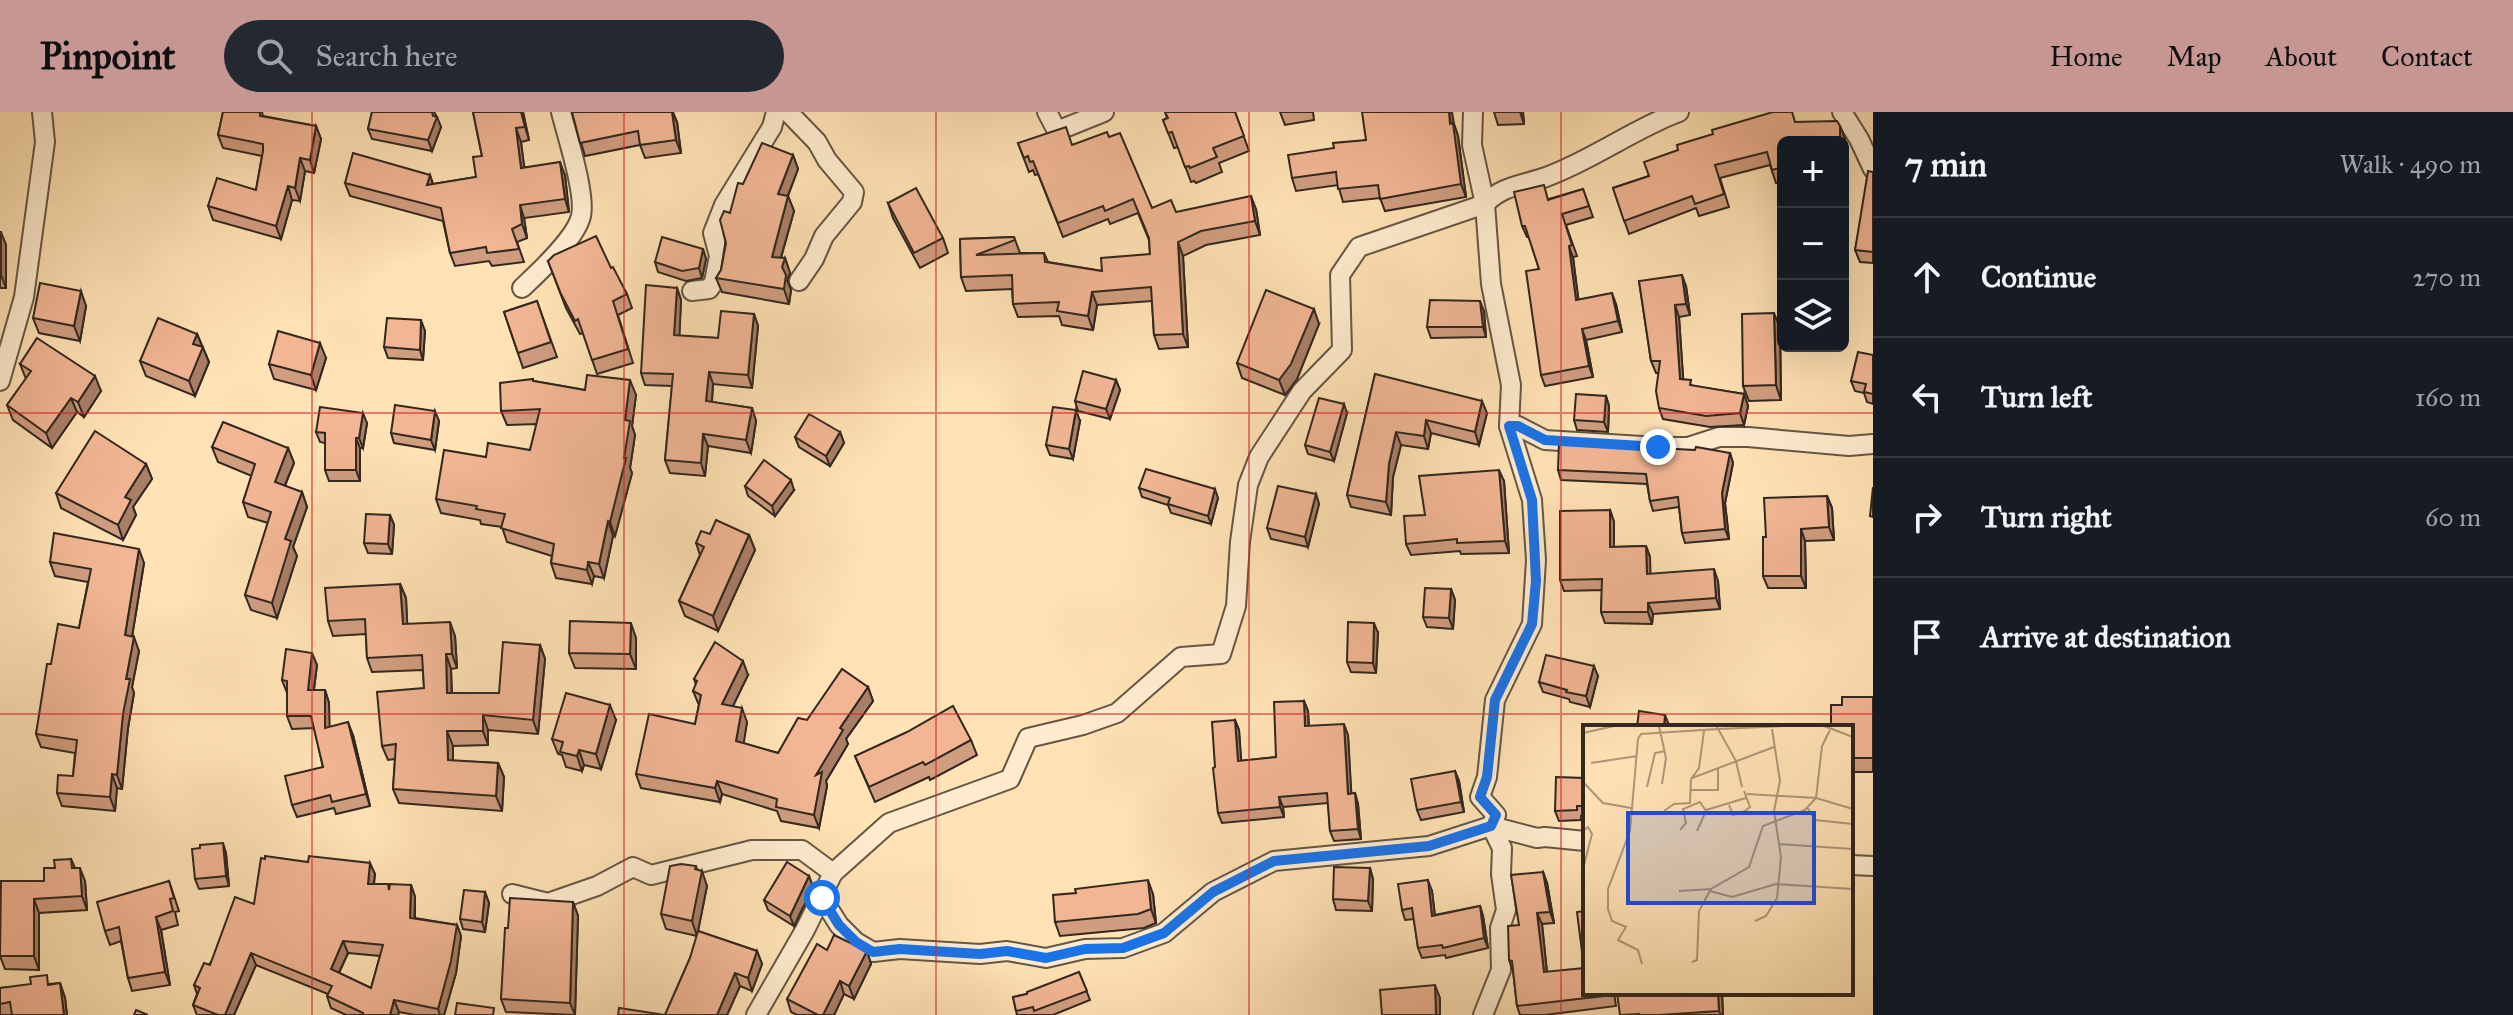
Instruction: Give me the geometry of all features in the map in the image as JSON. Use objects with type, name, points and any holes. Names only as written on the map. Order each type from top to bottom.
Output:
[{"type":"street","points":[[0,381],[24,297],[45,142],[42,112]]},
{"type":"street","points":[[522,288],[575,229],[581,214],[579,186],[561,112]]},
{"type":"street","points":[[692,291],[709,289],[714,282],[719,256],[713,233],[724,205],[772,127],[776,112]]},
{"type":"street","points":[[788,112],[817,142],[827,160],[854,192],[852,202],[824,236],[814,259],[799,281]]},
{"type":"street","points":[[1047,112],[1057,131],[1104,112]]},
{"type":"street","points":[[1473,112],[1472,145],[1485,204],[1491,284],[1511,385],[1509,426],[1532,500],[1536,581],[1532,624],[1495,700],[1487,777],[1480,797],[1496,815],[1491,826]]},
{"type":"street","points":[[756,1015],[833,873],[889,823],[1010,779],[1028,738],[1117,713],[1181,657],[1221,654],[1236,606],[1248,485],[1259,457],[1302,391],[1342,350],[1340,275],[1359,247],[1485,204],[1496,192],[1547,176],[1679,112]]},
{"type":"street","points":[[1842,112],[1873,169]]},
{"type":"street","points":[[1509,426],[1518,426],[1545,440],[1658,447],[1688,447],[1719,437],[1849,446],[1873,444]]},
{"type":"street","points":[[1483,1015],[1501,970],[1500,928],[1506,910],[1501,874],[1502,848],[1491,826]]},
{"type":"street","points":[[822,898],[847,933],[873,952],[900,949],[980,954],[1007,951],[1046,958],[1085,949],[1123,948],[1164,933],[1213,892],[1274,861],[1429,846],[1491,826],[1537,838],[1583,841]]},
{"type":"street","points":[[512,894],[548,903],[597,886],[633,867],[651,875],[752,850],[802,850],[833,873]]},
{"type":"street","points":[[1853,865],[1873,866]]},
{"type":"building","points":[[223,112],[260,112],[260,116],[316,126],[310,160],[300,158],[295,188],[288,186],[276,226],[208,206],[217,178],[256,190],[263,151],[263,144],[218,135]]},
{"type":"building","points":[[372,112],[432,112],[437,117],[428,140],[368,129]]},
{"type":"building","points":[[473,112],[521,112],[525,127],[516,128],[521,168],[560,162],[565,199],[520,205],[522,224],[512,229],[519,249],[487,253],[486,247],[450,253],[441,208],[345,183],[353,153],[430,175],[427,185],[476,177],[473,157],[482,156]]},
{"type":"building","points":[[572,112],[672,112],[676,140],[640,145],[638,131],[580,143]]},
{"type":"building","points":[[1165,112],[1235,112],[1244,136],[1213,148],[1217,157],[1190,168],[1185,167],[1172,132],[1168,133],[1163,120],[1168,118]]},
{"type":"building","points":[[1362,112],[1449,112],[1461,184],[1380,199],[1378,185],[1338,189],[1336,172],[1292,178],[1288,155],[1334,148],[1333,143],[1366,140]]},
{"type":"building","points":[[1773,112],[1792,112],[1795,122],[1837,121],[1840,136],[1777,136],[1777,169],[1772,170],[1767,152],[1715,165],[1724,194],[1695,204],[1692,196],[1624,221],[1613,188],[1649,176],[1644,162],[1678,150],[1677,145],[1713,134],[1712,130]]},
{"type":"building","points":[[1066,127],[1072,145],[1107,132],[1109,137],[1120,133],[1152,208],[1171,200],[1176,212],[1251,196],[1255,221],[1201,231],[1178,242],[1183,334],[1154,335],[1151,287],[1092,292],[1088,316],[1057,311],[1059,302],[1013,304],[1012,275],[961,277],[960,239],[1014,237],[1015,240],[976,255],[1044,253],[1045,262],[1102,271],[1101,258],[1150,254],[1149,238],[1133,199],[1105,211],[1103,206],[1058,223],[1033,161],[1030,162],[1028,156],[1024,158],[1018,143]]},
{"type":"building","points":[[762,143],[793,155],[778,194],[788,196],[772,257],[785,258],[782,267],[786,275],[784,289],[716,278],[721,270],[726,243],[720,220],[724,211],[730,213],[738,183],[743,184]]},
{"type":"building","points":[[1868,171],[1873,172],[1873,252],[1855,250]]},
{"type":"building","points":[[1544,185],[1548,200],[1583,189],[1589,206],[1562,214],[1572,245],[1569,246],[1576,300],[1612,293],[1618,321],[1582,329],[1589,366],[1541,375],[1526,271],[1539,269],[1525,226],[1522,226],[1514,192]]},
{"type":"building","points":[[916,188],[943,238],[914,253],[888,203]]},
{"type":"building","points":[[1,232],[1,275],[0,275]]},
{"type":"building","points":[[596,236],[627,294],[613,301],[628,349],[592,360],[578,319],[575,321],[561,294],[548,261],[554,255]]},
{"type":"building","points":[[662,237],[703,249],[699,268],[682,271],[655,262]]},
{"type":"building","points":[[1682,275],[1686,304],[1675,305],[1680,379],[1691,380],[1690,385],[1744,394],[1740,413],[1706,416],[1659,408],[1656,391],[1660,361],[1651,361],[1639,281]]},
{"type":"building","points":[[40,283],[81,291],[74,326],[33,318]]},
{"type":"building","points":[[646,285],[677,288],[674,335],[718,338],[721,311],[754,314],[748,375],[709,372],[706,401],[752,408],[746,440],[703,434],[701,463],[665,460],[673,374],[641,373]]},
{"type":"building","points":[[1266,290],[1314,309],[1291,364],[1279,380],[1237,363]]},
{"type":"building","points":[[1430,300],[1480,301],[1483,327],[1427,327]]},
{"type":"building","points":[[537,301],[551,342],[518,353],[504,312]]},
{"type":"building","points":[[1774,313],[1776,385],[1743,386],[1742,314]]},
{"type":"building","points":[[158,318],[197,334],[193,344],[203,347],[189,381],[140,361]]},
{"type":"building","points":[[387,318],[421,320],[420,350],[384,347]]},
{"type":"building","points":[[278,331],[320,343],[311,375],[269,364]]},
{"type":"building","points":[[37,338],[95,376],[78,402],[71,398],[46,433],[7,405],[31,371],[20,364]]},
{"type":"building","points":[[1858,352],[1873,355],[1873,394],[1864,392],[1866,384],[1851,381]]},
{"type":"building","points":[[1083,371],[1116,380],[1106,409],[1075,401]]},
{"type":"building","points":[[1375,374],[1482,401],[1475,432],[1426,420],[1424,436],[1396,432],[1389,464],[1386,502],[1347,495]]},
{"type":"building","points":[[587,375],[630,380],[625,420],[630,421],[626,458],[599,564],[588,562],[587,570],[551,563],[554,544],[501,528],[505,514],[436,499],[444,450],[486,457],[488,443],[530,450],[540,409],[501,411],[500,383],[533,379],[585,390]]},
{"type":"building","points":[[1576,394],[1606,396],[1604,422],[1574,420]]},
{"type":"building","points":[[1319,398],[1344,404],[1330,452],[1305,445]]},
{"type":"building","points":[[395,405],[435,411],[431,440],[391,433]]},
{"type":"building","points":[[320,407],[363,413],[359,438],[356,438],[356,470],[325,470],[325,433],[316,432]]},
{"type":"building","points":[[1053,407],[1076,410],[1069,449],[1046,445]]},
{"type":"building","points":[[809,414],[840,432],[826,456],[795,437]]},
{"type":"building","points":[[223,422],[288,448],[275,482],[302,492],[285,539],[291,541],[272,603],[245,595],[271,512],[243,502],[255,464],[212,447]]},
{"type":"building","points":[[95,431],[146,464],[125,497],[131,500],[118,525],[56,493]]},
{"type":"building","points":[[1559,443],[1695,450],[1696,447],[1730,453],[1722,493],[1725,529],[1682,533],[1678,497],[1650,501],[1646,474],[1558,470]]},
{"type":"building","points":[[764,460],[791,480],[772,506],[745,486]]},
{"type":"building","points":[[1146,469],[1215,489],[1208,516],[1168,504],[1170,498],[1139,488]]},
{"type":"building","points":[[1499,470],[1505,541],[1457,543],[1457,539],[1406,544],[1404,516],[1425,515],[1419,476]]},
{"type":"building","points":[[1278,486],[1316,494],[1305,537],[1267,528]]},
{"type":"building","points":[[1873,487],[1873,517],[1870,516]]},
{"type":"building","points":[[1827,496],[1829,527],[1801,529],[1801,576],[1763,576],[1763,537],[1766,537],[1764,498]]},
{"type":"building","points":[[1610,510],[1610,547],[1646,546],[1647,574],[1714,569],[1716,598],[1648,603],[1648,612],[1601,612],[1602,579],[1560,580],[1560,511]]},
{"type":"building","points":[[366,514],[390,515],[388,544],[364,543]]},
{"type":"building","points":[[716,520],[749,535],[713,616],[679,601],[704,547],[696,543],[701,531],[710,534]]},
{"type":"building","points":[[54,533],[139,549],[125,635],[134,637],[126,679],[130,679],[117,775],[112,774],[110,797],[57,793],[58,775],[73,776],[77,740],[36,734],[47,664],[51,664],[58,624],[79,628],[91,569],[50,562]]},
{"type":"building","points":[[400,584],[403,624],[450,622],[452,654],[446,654],[447,693],[499,693],[503,642],[540,645],[533,720],[483,715],[483,731],[447,731],[448,760],[498,763],[496,796],[393,789],[396,744],[382,746],[377,692],[424,688],[422,655],[367,658],[365,619],[328,621],[325,588]]},
{"type":"building","points":[[1425,588],[1451,589],[1449,618],[1423,617]]},
{"type":"building","points":[[570,621],[631,623],[630,654],[569,653]]},
{"type":"building","points":[[1348,622],[1374,623],[1373,663],[1347,662]]},
{"type":"building","points":[[715,642],[743,661],[722,704],[742,708],[736,741],[778,753],[798,718],[807,720],[842,669],[868,687],[840,728],[843,730],[816,775],[822,772],[814,815],[776,807],[777,799],[717,781],[715,788],[636,774],[649,714],[695,724],[701,695],[693,691],[697,681],[694,679]]},
{"type":"building","points":[[286,649],[312,653],[308,690],[325,690],[325,728],[348,722],[366,794],[332,802],[330,795],[292,805],[285,776],[323,767],[311,716],[287,716],[287,681],[282,680]]},
{"type":"building","points":[[1546,655],[1594,666],[1586,696],[1539,682]]},
{"type":"building","points":[[566,693],[610,705],[596,754],[579,750],[577,756],[560,752],[563,742],[552,739]]},
{"type":"building","points":[[1842,697],[1873,697],[1873,758],[1853,758],[1853,725],[1831,725],[1831,705],[1842,705]]},
{"type":"building","points":[[1304,701],[1305,726],[1344,724],[1348,794],[1355,793],[1358,829],[1330,831],[1327,793],[1279,797],[1280,807],[1218,813],[1212,722],[1235,720],[1238,761],[1276,757],[1274,702]]},
{"type":"building","points":[[953,706],[971,740],[925,765],[923,762],[869,787],[855,756]]},
{"type":"building","points":[[1639,711],[1665,715],[1664,725],[1637,725]]},
{"type":"building","points":[[1455,771],[1461,802],[1417,810],[1411,779]]},
{"type":"building","points":[[1556,777],[1583,778],[1583,806],[1577,806],[1577,810],[1555,811]]},
{"type":"building","points":[[223,843],[226,876],[195,879],[192,849],[200,848],[200,845]]},
{"type":"building","points":[[265,856],[308,862],[309,856],[370,863],[368,884],[388,884],[389,890],[390,884],[411,885],[410,918],[457,925],[438,1009],[394,1000],[390,1015],[363,1015],[327,996],[332,986],[251,953],[225,1015],[193,1005],[200,988],[194,985],[204,963],[210,965],[235,897],[254,904],[261,858],[265,859]],"holes":[[[343,941],[383,945],[371,988],[331,969]]]},
{"type":"building","points":[[71,859],[72,868],[80,868],[82,896],[34,899],[34,956],[0,956],[1,881],[44,881],[44,868],[55,868],[54,860]]},
{"type":"building","points":[[787,862],[809,876],[790,916],[764,900]]},
{"type":"building","points":[[670,866],[696,866],[695,869],[702,871],[692,921],[661,914]]},
{"type":"building","points":[[1334,867],[1370,868],[1368,901],[1333,899]]},
{"type":"building","points":[[1543,872],[1550,912],[1537,913],[1544,972],[1583,968],[1583,995],[1612,995],[1517,1006],[1512,961],[1509,960],[1508,926],[1519,925],[1511,875]]},
{"type":"building","points":[[1148,880],[1151,909],[1138,914],[1055,922],[1053,895],[1076,893],[1075,889]]},
{"type":"building","points":[[1428,880],[1432,916],[1480,906],[1484,938],[1443,948],[1442,945],[1418,948],[1412,908],[1402,910],[1398,884]]},
{"type":"building","points":[[169,881],[174,898],[170,899],[173,911],[156,917],[165,972],[128,978],[119,927],[105,931],[97,902]]},
{"type":"building","points":[[464,890],[485,892],[482,922],[460,919]]},
{"type":"building","points":[[510,898],[573,902],[570,1003],[501,999]]},
{"type":"building","points":[[1583,911],[1583,960],[1577,912]]},
{"type":"building","points":[[698,931],[757,951],[748,978],[735,973],[717,1015],[665,1015],[690,958]]},
{"type":"building","points":[[834,935],[867,951],[849,986],[840,981],[823,1015],[818,1015],[787,999],[817,944],[827,950]]},
{"type":"building","points":[[1079,972],[1087,991],[1034,1011],[1033,1007],[1016,1011],[1013,997]]},
{"type":"building","points":[[47,975],[48,985],[60,983],[64,1015],[12,1015],[10,1002],[0,1004],[0,988],[31,984],[30,977]]},
{"type":"building","points":[[1435,985],[1436,1015],[1382,1015],[1380,990]]},
{"type":"building","points":[[1617,995],[1718,995],[1719,1011],[1620,1015]]},
{"type":"building","points":[[457,1003],[494,1008],[493,1015],[455,1015]]},
{"type":"building","points":[[619,1008],[665,1015],[618,1015]]},
{"type":"route","points":[[822,898],[839,925],[856,942],[873,952],[900,949],[980,954],[1007,951],[1046,958],[1085,949],[1123,948],[1164,933],[1213,892],[1274,861],[1429,846],[1491,826],[1496,815],[1480,797],[1487,777],[1495,700],[1532,624],[1536,581],[1532,500],[1509,426],[1518,426],[1545,440],[1658,447]]}]
